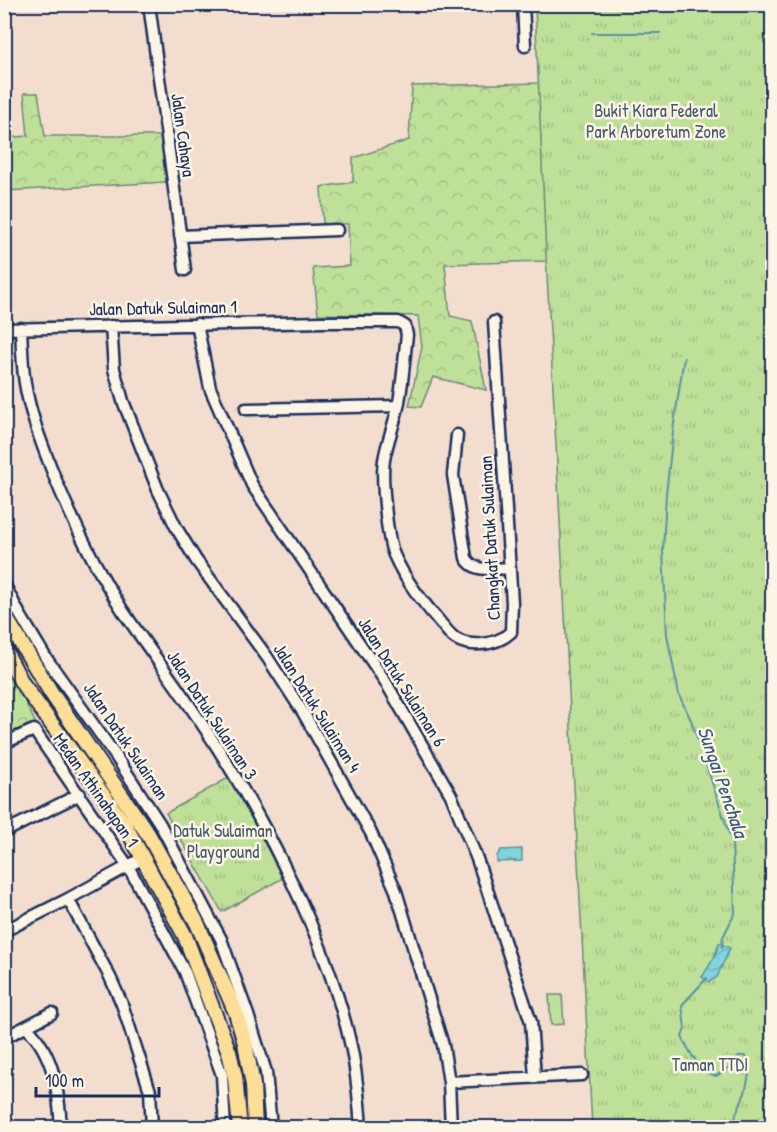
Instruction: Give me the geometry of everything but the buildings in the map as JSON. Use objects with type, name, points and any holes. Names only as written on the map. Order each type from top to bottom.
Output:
[{"type":"main road","name":"Jalan Datuk Sulaiman","points":[[4,615],[28,658],[148,834],[197,923],[236,1013],[249,1059],[255,1128]]},
{"type":"main road","points":[[4,650],[22,683],[125,825],[185,936],[229,1052],[235,1077],[240,1128]]},
{"type":"main road","points":[[22,683],[19,668],[21,662],[28,658]]},
{"type":"main road","points":[[212,1005],[223,1010],[226,1008],[227,1003],[219,974]]},
{"type":"street","name":"Jalan Cahaya","points":[[149,4],[184,270]]},
{"type":"street","points":[[523,4],[525,46]]},
{"type":"street","points":[[180,236],[337,230]]},
{"type":"street","name":"Jalan Datuk Sulaiman 1","points":[[4,329],[322,322]]},
{"type":"street","name":"Changkat Datuk Sulaiman","points":[[322,322],[399,322],[405,326],[407,334],[398,406],[383,463],[386,517],[393,554],[414,591],[454,639],[468,644],[495,642],[504,639],[511,632],[512,603],[494,322]]},
{"type":"street","name":"Jalan Datuk Sulaiman 6","points":[[197,324],[210,388],[252,485],[385,681],[451,795],[477,860],[531,1022],[535,1077]]},
{"type":"street","name":"Jalan Datuk Sulaiman 4","points":[[111,326],[114,369],[123,401],[158,490],[177,529],[196,560],[267,657],[304,714],[371,833],[396,891],[442,1045],[449,1082],[451,1128]]},
{"type":"street","name":"Jalan Datuk Sulaiman 3","points":[[21,328],[25,383],[34,420],[72,518],[95,564],[122,609],[206,730],[262,823],[311,925],[331,979],[351,1046],[361,1128]]},
{"type":"street","points":[[246,409],[398,406]]},
{"type":"street","points":[[457,435],[453,475],[466,558],[476,569],[510,568]]},
{"type":"street","name":"Jalan Datuk Sulaiman","points":[[4,584],[46,658],[115,755],[160,824],[221,939],[266,1072],[271,1128]]},
{"type":"street","name":"Medan Athinahapan 1","points":[[4,743],[34,729],[128,866]]},
{"type":"street","points":[[4,832],[80,794]]},
{"type":"street","points":[[107,835],[118,832],[125,825]]},
{"type":"street","points":[[4,931],[143,858]]},
{"type":"street","points":[[128,866],[185,972],[222,1075],[225,1128]]},
{"type":"street","points":[[68,899],[122,1004],[150,1091],[152,1128]]},
{"type":"street","points":[[4,1038],[52,1013]]},
{"type":"street","points":[[27,1028],[40,1042],[57,1086],[61,1128]]},
{"type":"street","points":[[449,1082],[582,1075]]},
{"type":"green space","name":"Bukit Kiara Federal Park Arboretum Zone","points":[[535,5],[772,5],[772,1127],[592,1127]]},
{"type":"green space","points":[[772,5],[548,261],[445,264],[450,316],[472,321],[486,390],[433,377],[421,407],[409,406],[422,347],[418,316],[318,314],[313,268],[350,266],[348,224],[323,224],[321,187],[353,182],[353,158],[409,140],[412,86],[540,83]]},
{"type":"green space","points":[[24,93],[38,93],[45,136],[160,136],[167,182],[5,191],[5,138],[28,136]]},
{"type":"green space","points":[[4,659],[36,724],[5,739],[4,739]]},
{"type":"green space","name":"Datuk Sulaiman Playground","points":[[230,777],[283,878],[222,912],[166,813]]},
{"type":"green space","points":[[549,995],[562,995],[564,1024],[551,1025]]},
{"type":"water","points":[[522,849],[522,861],[497,862],[497,856],[501,850]]},
{"type":"water","points":[[719,943],[730,948],[717,977],[709,982],[702,977],[714,958]]},
{"type":"waterway","points":[[592,33],[660,33]]},
{"type":"waterway","name":"Sungai Penchala","points":[[684,358],[666,494],[663,551],[667,635],[679,695],[691,720],[732,842],[735,913],[723,937],[722,947]]},
{"type":"waterway","name":"Sungai Penchala","points":[[707,978],[682,1005],[685,1029],[682,1037],[699,1065],[710,1074],[716,1076],[728,1068],[739,1056],[745,1056],[749,1060],[750,1070],[745,1093],[736,1114],[734,1128]]},
{"type":"park label","name":"Taman TTDI","points":[[710,1065]]}]
